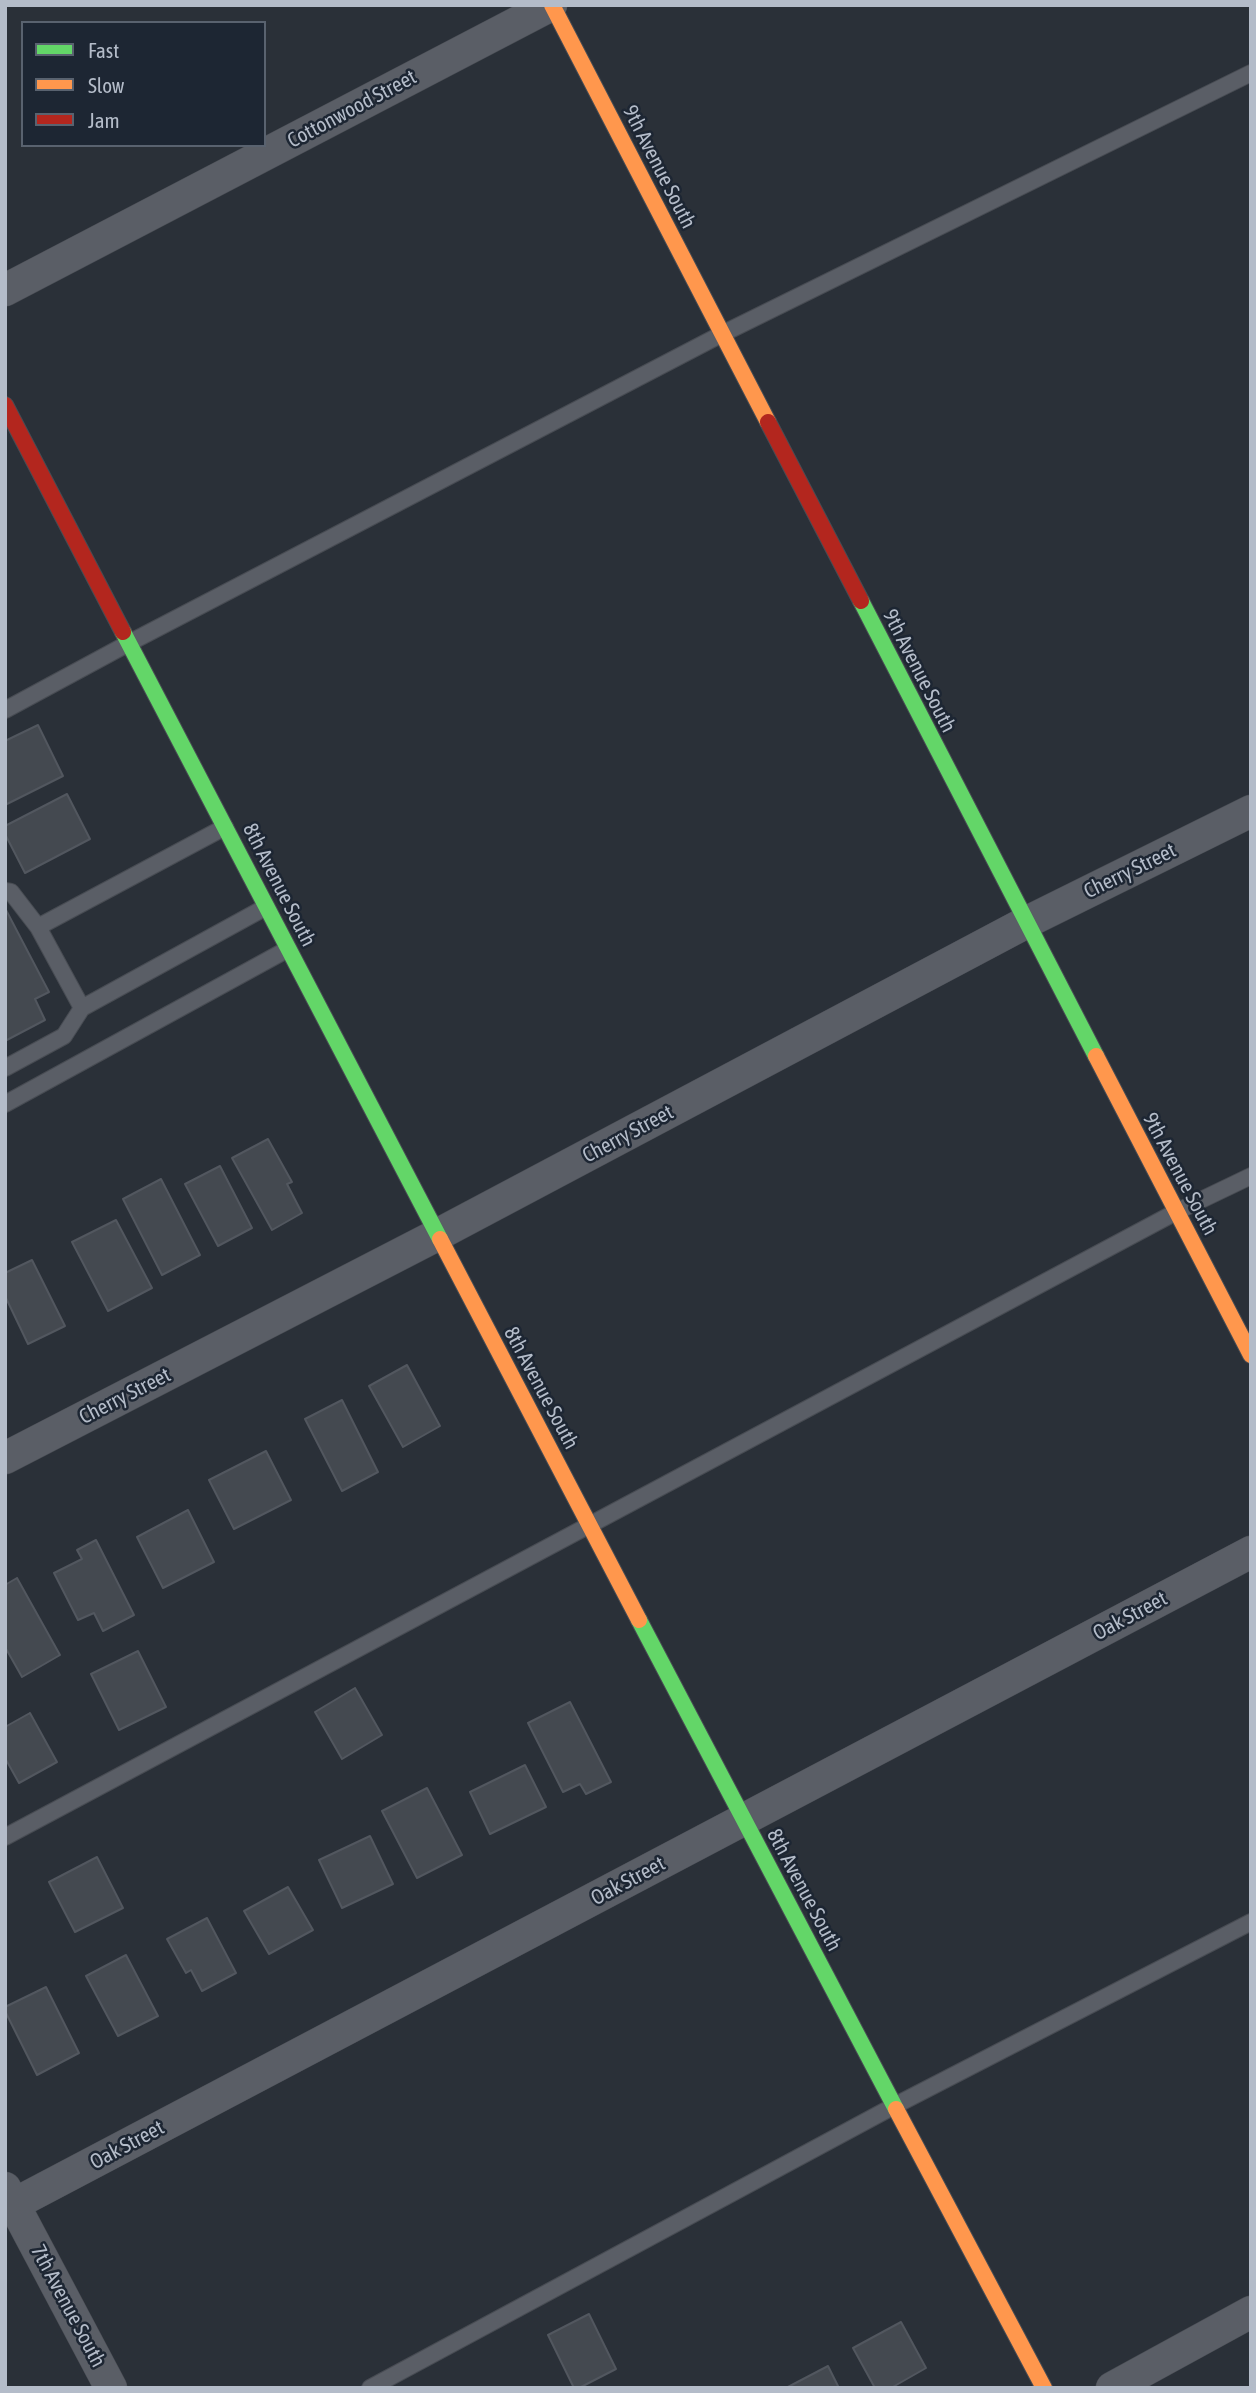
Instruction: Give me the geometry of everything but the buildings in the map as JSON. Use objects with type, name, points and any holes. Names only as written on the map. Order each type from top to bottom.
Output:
[{"type":"street","name":"Cottonwood Street","points":[[5,290],[551,5]]},
{"type":"street","name":"9th Avenue South","points":[[551,5],[1251,1355]]},
{"type":"street","name":"8th Avenue South","points":[[5,405],[744,1821],[1044,2388]]},
{"type":"street","name":"Cherry Street","points":[[5,1458],[437,1235],[1025,923],[1251,811]]},
{"type":"street","name":"Oak Street","points":[[8,2200],[744,1821],[1251,1552]]},
{"type":"street","name":"7th Avenue South","points":[[8,2200],[111,2388]]},
{"type":"street","points":[[1112,2388],[1251,2312]]},
{"type":"lane","points":[[5,710],[722,334],[1251,73]]},
{"type":"lane","points":[[38,927],[225,827]]},
{"type":"lane","points":[[5,891],[11,892],[38,927],[82,1008]]},
{"type":"lane","points":[[5,1068],[64,1036],[82,1008],[266,907]]},
{"type":"lane","points":[[5,1104],[288,949]]},
{"type":"lane","points":[[5,1837],[1176,1212],[1251,1176]]},
{"type":"lane","points":[[370,2388],[894,2106],[1251,1922]]},
{"type":"traffic: fast","points":[[861,601],[1096,1056]]},
{"type":"traffic: fast","points":[[123,632],[440,1239]]},
{"type":"traffic: fast","points":[[639,1620],[896,2109]]},
{"type":"traffic: slow","points":[[552,5],[768,422]]},
{"type":"traffic: slow","points":[[1096,1056],[1251,1355]]},
{"type":"traffic: slow","points":[[440,1239],[639,1620]]},
{"type":"traffic: slow","points":[[896,2109],[1044,2388]]},
{"type":"traffic: jam","points":[[5,405],[123,632]]},
{"type":"traffic: jam","points":[[768,422],[861,601]]}]
